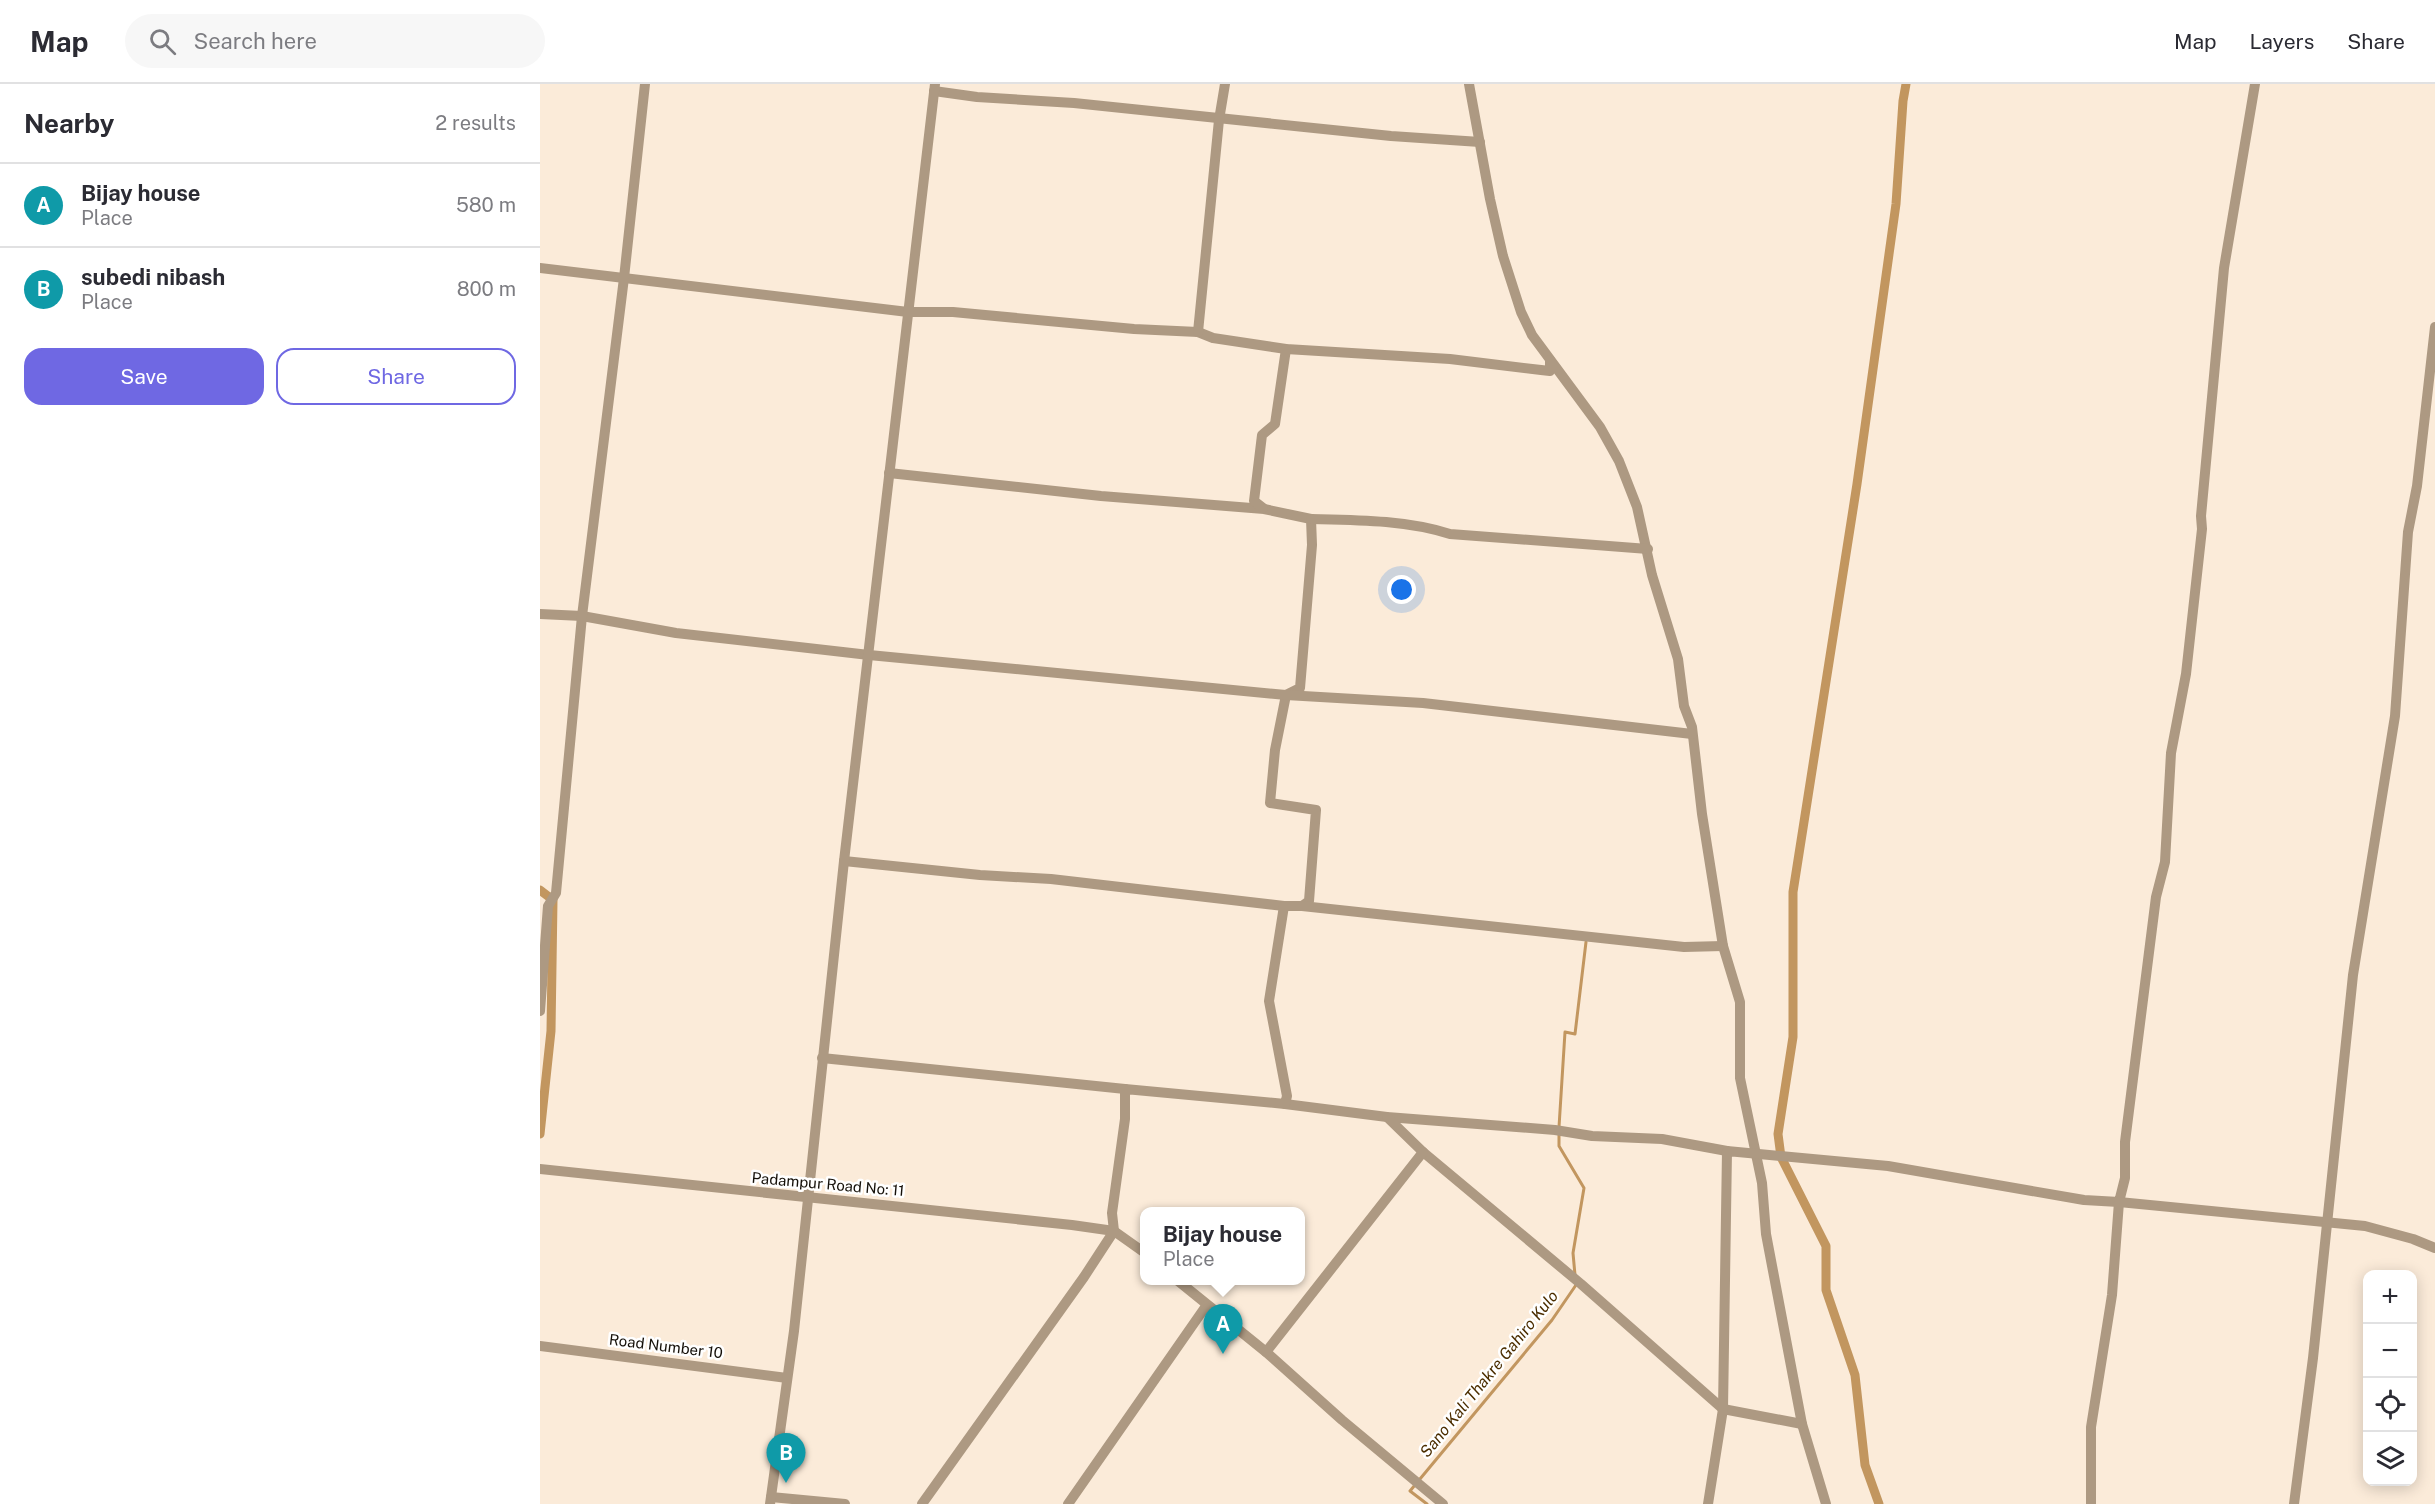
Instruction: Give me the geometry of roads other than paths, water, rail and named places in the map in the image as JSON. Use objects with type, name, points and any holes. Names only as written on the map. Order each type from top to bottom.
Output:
[{"type":"street","points":[[540,1011],[544,905],[556,893],[582,616],[624,278],[645,84]]},
{"type":"street","points":[[1198,332],[1219,120],[1225,84]]},
{"type":"street","points":[[1469,84],[1490,200],[1511,285],[1528,327],[1600,427],[1619,461],[1637,507],[1652,575],[1678,659],[1684,706],[1692,727],[1723,946],[1740,1002],[1740,1078],[1753,1154],[1762,1183],[1766,1234],[1802,1424],[1826,1504]]},
{"type":"street","points":[[2091,1504],[2091,1427],[2112,1295],[2119,1202],[2125,1178],[2125,1142],[2156,897],[2165,862],[2171,753],[2186,674],[2202,529],[2201,516],[2223,268],[2255,84]]},
{"type":"street","points":[[845,1504],[771,1501],[810,1198],[822,1058],[844,861],[935,87],[976,97],[1074,103],[1219,120],[1480,142]]},
{"type":"street","points":[[540,268],[908,312],[953,312],[1134,329],[1198,332],[1213,338],[1286,349],[1450,359],[1541,370],[1550,370],[1550,360]]},
{"type":"street","points":[[2294,1504],[2338,1134],[2353,975],[2395,716],[2408,532],[2417,486],[2435,327]]},
{"type":"street","points":[[1264,509],[1254,501],[1262,435],[1275,424],[1286,349]]},
{"type":"street","points":[[889,473],[1101,496],[1264,509],[1311,519],[1362,520],[1431,527],[1450,534],[1648,549]]},
{"type":"street","points":[[1286,695],[1300,688],[1312,545],[1311,519]]},
{"type":"street","points":[[540,614],[582,616],[676,633],[868,655],[1286,695],[1423,703],[1692,734]]},
{"type":"street","points":[[1286,695],[1275,750],[1270,803],[1316,810],[1309,902],[1302,906]]},
{"type":"street","points":[[844,861],[1051,879],[1284,906],[1302,906],[1684,947],[1723,946]]},
{"type":"street","points":[[1284,906],[1269,1001],[1287,1096],[1285,1104]]},
{"type":"street","points":[[822,1058],[1285,1104],[1387,1117],[1555,1130],[1592,1136],[1662,1140],[1713,1150],[1888,1166],[2084,1200],[2365,1226],[2413,1239],[2435,1248]]},
{"type":"street","points":[[922,1504],[1084,1277],[1114,1231],[1112,1213],[1125,1119],[1125,1089]]},
{"type":"street","points":[[1387,1117],[1423,1152],[1581,1284],[1723,1409],[1802,1424]]},
{"type":"street","points":[[1708,1504],[1723,1409],[1726,1151]]},
{"type":"street","points":[[1266,1352],[1423,1152]]},
{"type":"street","name":"Padampur Road No: 11","points":[[540,1169],[1114,1231]]},
{"type":"street","points":[[1114,1231],[1140,1249]]},
{"type":"street","points":[[1182,1285],[1266,1352],[1342,1420],[1443,1504]]},
{"type":"street","points":[[1068,1504],[1206,1306]]},
{"type":"street","name":"Road Number 10","points":[[540,1347],[787,1378]]},
{"type":"waterway","points":[[1879,1504],[1865,1465],[1855,1375],[1826,1290],[1826,1246],[1781,1157],[1778,1134],[1793,1037],[1793,892],[1857,484],[1896,204],[1906,84]]},
{"type":"waterway","points":[[540,890],[553,900],[551,1031],[540,1134]]},
{"type":"waterway","name":"Sano Kali Thakre Gahiro Kulo","points":[[1559,1127],[1565,1032],[1575,1034],[1586,942]]},
{"type":"waterway","name":"Sano Kali Thakre Gahiro Kulo","points":[[1559,1134],[1559,1146],[1584,1188],[1573,1253],[1575,1275]]},
{"type":"waterway","name":"Sano Kali Thakre Gahiro Kulo","points":[[1427,1504],[1410,1491],[1552,1320],[1576,1285]]},
{"type":"place","name":"Bijay house","points":[[1223,1354]]},
{"type":"place","name":"subedi nibash","points":[[786,1483]]}]
